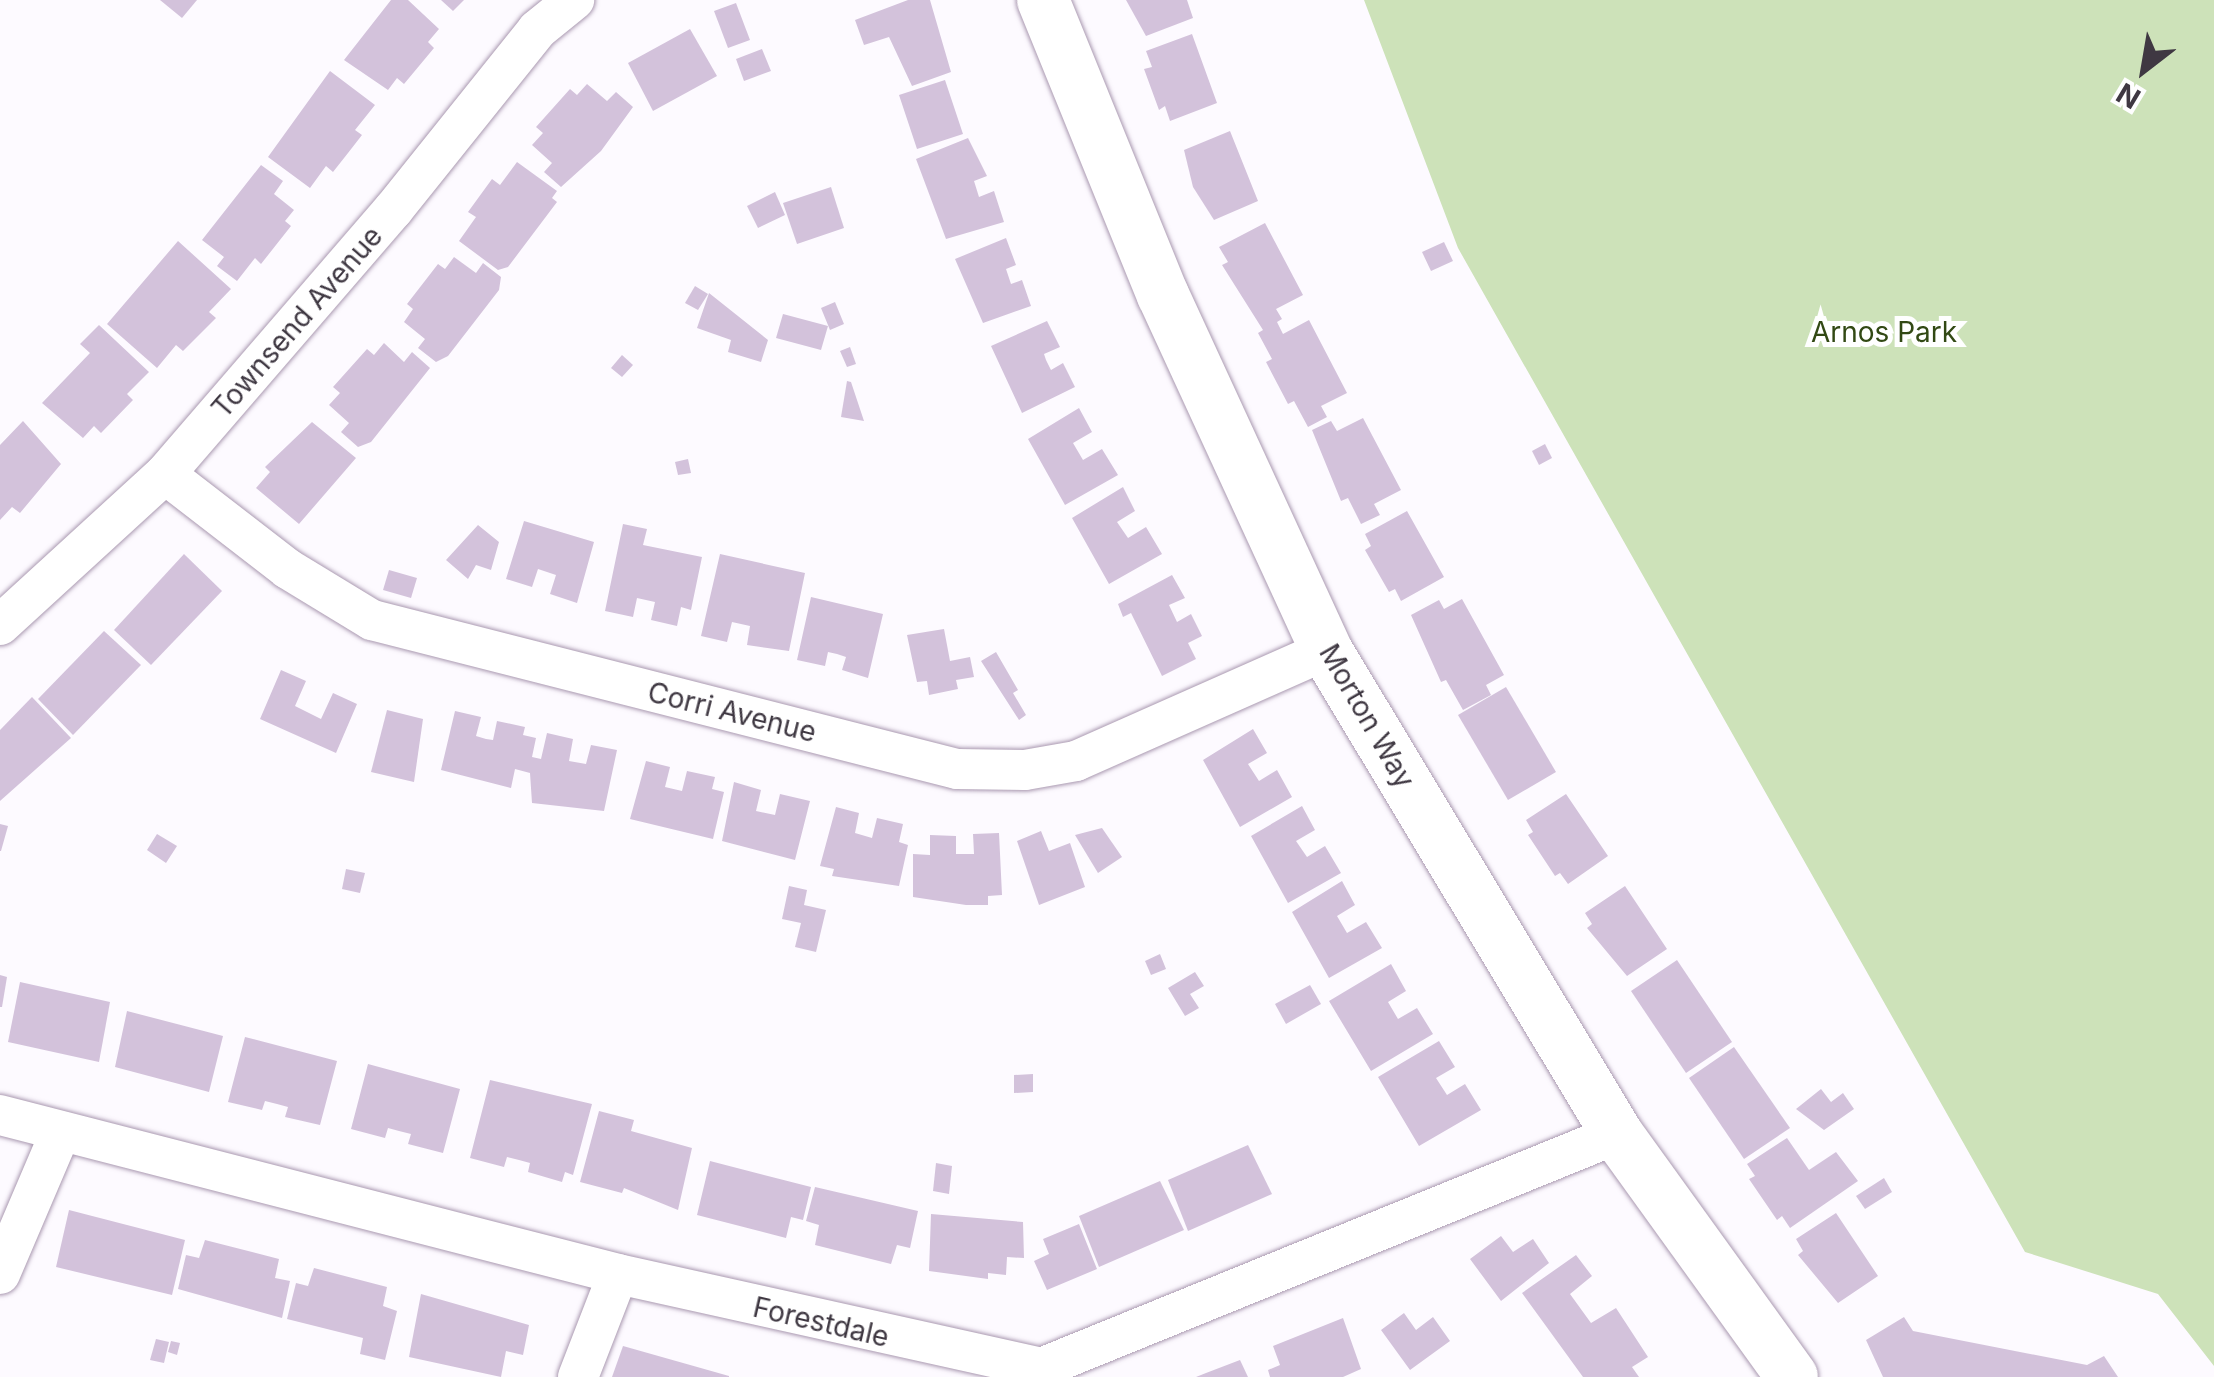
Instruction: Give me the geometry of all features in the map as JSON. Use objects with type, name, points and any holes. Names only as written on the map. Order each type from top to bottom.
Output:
[{"type":"street","name":"Townsend Avenue","points":[[0,625],[165,474],[394,210],[537,30],[574,0]]},
{"type":"street","name":"Morton Way","points":[[1043,0],[1163,295],[1326,650],[1617,1134],[1792,1377]]},
{"type":"street","name":"Corri Avenue","points":[[165,474],[288,569],[372,620],[957,769],[1026,770],[1076,761],[1326,650]]},
{"type":"street","name":"Forestdale","points":[[0,1114],[618,1274],[1041,1368],[1617,1134]]},
{"type":"street","points":[[0,1274],[61,1131]]},
{"type":"street","points":[[578,1377],[618,1274]]},
{"type":"green space","name":"Arnos Park","points":[[1364,0],[2214,0],[2214,1366],[2158,1294],[2025,1252],[1458,248]]},
{"type":"building","points":[[160,0],[197,0],[182,18]]},
{"type":"building","points":[[391,0],[408,0],[439,29],[428,42],[434,48],[404,84],[397,78],[388,90],[344,60]]},
{"type":"building","points":[[441,0],[464,0],[453,11]]},
{"type":"building","points":[[908,0],[930,0],[951,72],[912,86],[889,37],[864,45],[855,20]]},
{"type":"building","points":[[1126,0],[1187,0],[1193,18],[1146,36]]},
{"type":"building","points":[[736,3],[750,40],[728,48],[714,11]]},
{"type":"building","points":[[690,29],[717,76],[653,111],[628,63]]},
{"type":"building","points":[[1192,34],[1217,103],[1170,121],[1165,106],[1159,110],[1144,69],[1152,67],[1146,51]]},
{"type":"building","points":[[762,49],[771,71],[744,81],[736,59]]},
{"type":"building","points":[[330,71],[375,105],[355,130],[362,135],[348,153],[333,172],[326,166],[310,188],[268,157]]},
{"type":"building","points":[[945,80],[963,134],[917,149],[899,95]]},
{"type":"building","points":[[587,84],[607,101],[616,92],[633,107],[601,151],[561,187],[544,172],[552,163],[532,145],[543,133],[536,127],[570,89],[577,95]]},
{"type":"building","points":[[1230,131],[1258,201],[1214,220],[1193,187],[1184,150]]},
{"type":"building","points":[[968,138],[987,176],[974,181],[979,197],[994,191],[1004,222],[946,239],[916,159]]},
{"type":"building","points":[[517,162],[557,191],[552,198],[557,202],[508,267],[498,270],[459,241],[476,217],[468,212],[492,179],[500,185]]},
{"type":"building","points":[[261,165],[283,181],[274,194],[294,210],[285,221],[291,226],[261,264],[255,258],[237,281],[217,266],[224,257],[202,240]]},
{"type":"building","points":[[831,187],[844,228],[797,244],[783,203]]},
{"type":"building","points":[[775,192],[785,215],[758,228],[747,206]]},
{"type":"building","points":[[1265,223],[1303,295],[1276,309],[1282,319],[1277,322],[1283,334],[1309,320],[1347,393],[1321,406],[1327,417],[1308,427],[1294,401],[1288,404],[1266,362],[1272,359],[1258,333],[1263,330],[1222,265],[1228,262],[1219,247]]},
{"type":"building","points":[[1006,238],[1016,265],[1006,269],[1011,284],[1022,280],[1031,306],[983,323],[955,259]]},
{"type":"building","points":[[178,241],[231,289],[209,312],[216,318],[183,351],[176,345],[157,368],[107,324]]},
{"type":"building","points":[[1444,242],[1453,261],[1431,271],[1422,252]]},
{"type":"building","points":[[454,257],[476,273],[483,263],[501,277],[499,290],[448,356],[436,362],[418,348],[425,339],[404,322],[413,309],[407,304],[438,264],[445,269]]},
{"type":"building","points":[[695,286],[708,294],[698,310],[685,303]]},
{"type":"building","points":[[709,293],[768,340],[761,362],[728,352],[731,340],[697,328]]},
{"type":"building","points":[[835,302],[844,324],[830,330],[821,308]]},
{"type":"building","points":[[783,314],[828,326],[821,350],[776,338]]},
{"type":"building","points":[[1047,321],[1060,347],[1044,354],[1046,360],[1051,370],[1063,363],[1075,387],[1022,413],[991,346]]},
{"type":"building","points":[[99,325],[149,372],[127,394],[133,400],[101,433],[94,426],[83,438],[42,403],[90,353],[80,344]]},
{"type":"building","points":[[384,343],[404,362],[412,352],[430,368],[371,442],[358,447],[341,432],[349,423],[329,405],[340,393],[333,387],[367,349],[374,355]]},
{"type":"building","points":[[850,347],[856,364],[847,367],[840,351]]},
{"type":"building","points":[[622,355],[633,365],[622,377],[611,368]]},
{"type":"building","points":[[847,381],[851,382],[864,421],[841,417]]},
{"type":"building","points":[[1079,408],[1092,432],[1073,443],[1083,460],[1102,449],[1118,475],[1065,505],[1028,439]]},
{"type":"building","points":[[1363,418],[1401,490],[1374,504],[1380,515],[1361,524],[1348,498],[1341,501],[1312,430],[1331,421],[1337,431]]},
{"type":"building","points":[[23,421],[61,464],[20,513],[12,507],[0,520],[0,445]]},
{"type":"building","points":[[312,422],[356,458],[299,524],[256,488],[270,472],[265,467]]},
{"type":"building","points":[[1545,444],[1552,458],[1539,465],[1532,451]]},
{"type":"building","points":[[688,459],[691,473],[678,475],[675,462]]},
{"type":"building","points":[[1123,487],[1135,511],[1117,522],[1128,538],[1146,527],[1162,554],[1109,584],[1072,518]]},
{"type":"building","points":[[1407,511],[1444,577],[1401,601],[1395,589],[1389,592],[1365,550],[1371,546],[1365,534]]},
{"type":"building","points":[[524,521],[594,542],[577,603],[550,594],[556,575],[538,569],[532,587],[506,579]]},
{"type":"building","points":[[623,524],[647,529],[643,545],[702,557],[691,610],[681,607],[677,626],[651,620],[655,602],[637,598],[633,617],[605,611]]},
{"type":"building","points":[[478,525],[499,542],[491,570],[476,565],[468,579],[446,560]]},
{"type":"building","points":[[184,554],[222,591],[151,665],[114,630]]},
{"type":"building","points":[[720,554],[805,573],[789,651],[747,645],[750,626],[732,622],[727,642],[701,636]]},
{"type":"building","points":[[389,570],[417,578],[411,598],[383,590]]},
{"type":"building","points":[[1172,575],[1185,598],[1169,605],[1177,622],[1191,614],[1202,636],[1188,643],[1196,659],[1162,676],[1131,613],[1123,617],[1118,604]]},
{"type":"building","points":[[811,597],[883,614],[868,678],[842,670],[846,657],[837,654],[828,652],[825,666],[797,660]]},
{"type":"building","points":[[1462,599],[1504,675],[1486,685],[1491,695],[1463,710],[1446,680],[1441,682],[1411,615],[1439,600],[1444,609]]},
{"type":"building","points":[[944,629],[950,661],[970,657],[974,677],[956,680],[958,689],[929,695],[927,681],[917,682],[907,635]]},
{"type":"building","points":[[104,631],[141,665],[73,735],[38,699]]},
{"type":"building","points":[[996,652],[1018,690],[1013,693],[1026,715],[1019,720],[981,661]]},
{"type":"building","points":[[281,670],[306,681],[295,706],[321,719],[333,693],[357,704],[336,753],[260,719]]},
{"type":"building","points":[[1506,687],[1556,772],[1508,800],[1458,715]]},
{"type":"building","points":[[32,697],[71,738],[0,801],[0,730]]},
{"type":"building","points":[[387,710],[423,719],[414,782],[371,772]]},
{"type":"building","points":[[455,711],[481,717],[476,736],[486,739],[493,740],[497,721],[525,727],[523,735],[536,738],[532,757],[541,759],[547,733],[573,739],[569,761],[586,764],[591,745],[617,750],[604,811],[532,803],[530,773],[515,769],[511,788],[441,770]]},
{"type":"building","points":[[1253,729],[1267,753],[1248,764],[1259,781],[1277,770],[1292,797],[1240,827],[1203,760]]},
{"type":"building","points":[[646,761],[670,767],[665,787],[682,791],[687,771],[715,777],[712,789],[724,792],[713,839],[630,819]]},
{"type":"building","points":[[734,782],[761,790],[756,811],[775,815],[780,794],[810,801],[795,860],[722,841]]},
{"type":"building","points":[[1566,794],[1608,856],[1568,884],[1560,873],[1555,876],[1528,835],[1533,832],[1526,820]]},
{"type":"building","points":[[1302,806],[1315,830],[1296,841],[1307,857],[1325,846],[1341,873],[1288,903],[1251,836]]},
{"type":"building","points":[[836,807],[859,813],[855,833],[872,838],[877,818],[903,824],[899,842],[908,845],[899,886],[832,876],[834,869],[820,866]]},
{"type":"building","points":[[0,824],[8,826],[1,851],[0,851]]},
{"type":"building","points":[[1102,828],[1122,857],[1098,873],[1075,835]]},
{"type":"building","points":[[1041,831],[1049,851],[1070,843],[1085,887],[1039,905],[1017,841]]},
{"type":"building","points":[[999,833],[1002,895],[988,896],[988,905],[913,897],[913,854],[930,855],[930,835],[956,836],[956,854],[974,854],[973,834]]},
{"type":"building","points":[[157,834],[177,846],[166,863],[147,850]]},
{"type":"building","points":[[346,869],[365,873],[360,893],[342,889]]},
{"type":"building","points":[[1342,881],[1355,905],[1337,916],[1347,933],[1366,922],[1382,948],[1329,978],[1292,912]]},
{"type":"building","points":[[789,886],[807,890],[804,905],[826,910],[816,952],[795,947],[801,923],[782,919]]},
{"type":"building","points":[[1625,886],[1667,949],[1627,976],[1587,928],[1592,924],[1585,913]]},
{"type":"building","points":[[1160,954],[1166,969],[1151,975],[1145,961]]},
{"type":"building","points":[[1677,960],[1732,1042],[1686,1073],[1631,991]]},
{"type":"building","points":[[1391,964],[1406,991],[1388,1002],[1398,1019],[1417,1008],[1433,1034],[1371,1071],[1329,1001]]},
{"type":"building","points":[[1195,972],[1204,986],[1190,994],[1199,1008],[1185,1016],[1168,988]]},
{"type":"building","points":[[0,975],[7,977],[2,1007],[0,1007]]},
{"type":"building","points":[[20,982],[110,1002],[99,1062],[8,1042]]},
{"type":"building","points":[[1310,985],[1321,1004],[1286,1024],[1275,1004]]},
{"type":"building","points":[[127,1011],[223,1036],[209,1092],[115,1067]]},
{"type":"building","points":[[245,1037],[337,1061],[320,1125],[285,1117],[288,1107],[265,1101],[262,1110],[228,1102]]},
{"type":"building","points":[[1439,1041],[1455,1067],[1436,1078],[1447,1095],[1465,1084],[1481,1110],[1419,1146],[1378,1077]]},
{"type":"building","points":[[1734,1047],[1790,1128],[1744,1159],[1689,1078]]},
{"type":"building","points":[[368,1064],[460,1089],[443,1153],[408,1144],[411,1134],[388,1128],[385,1138],[351,1129]]},
{"type":"building","points":[[1033,1074],[1033,1092],[1014,1093],[1014,1075]]},
{"type":"building","points":[[490,1080],[592,1104],[573,1175],[565,1172],[562,1182],[528,1172],[530,1163],[519,1160],[507,1157],[504,1167],[470,1158]]},
{"type":"building","points":[[1821,1089],[1831,1102],[1843,1093],[1854,1109],[1824,1130],[1796,1109]]},
{"type":"building","points":[[599,1111],[634,1120],[631,1131],[692,1148],[678,1210],[624,1188],[622,1193],[580,1182]]},
{"type":"building","points":[[1787,1138],[1809,1170],[1836,1152],[1858,1181],[1790,1228],[1782,1216],[1777,1220],[1749,1179],[1755,1176],[1747,1164]]},
{"type":"building","points":[[1248,1145],[1272,1194],[1188,1231],[1168,1180]]},
{"type":"building","points":[[710,1161],[811,1187],[803,1220],[791,1217],[786,1238],[697,1215]]},
{"type":"building","points":[[936,1163],[952,1166],[949,1194],[933,1191]]},
{"type":"building","points":[[1884,1178],[1892,1192],[1865,1209],[1856,1196]]},
{"type":"building","points":[[1160,1181],[1184,1230],[1099,1267],[1079,1216]]},
{"type":"building","points":[[815,1187],[918,1211],[910,1248],[897,1245],[891,1264],[815,1245],[819,1225],[806,1221]]},
{"type":"building","points":[[69,1210],[185,1240],[172,1295],[56,1267]]},
{"type":"building","points":[[1836,1213],[1878,1276],[1838,1303],[1798,1255],[1803,1251],[1796,1239]]},
{"type":"building","points":[[931,1214],[1023,1222],[1024,1258],[1007,1257],[1006,1275],[988,1273],[988,1279],[929,1271]]},
{"type":"building","points":[[1079,1224],[1097,1269],[1047,1290],[1034,1261],[1049,1254],[1043,1239]]},
{"type":"building","points":[[1501,1236],[1513,1252],[1533,1239],[1549,1263],[1501,1301],[1470,1259]]},
{"type":"building","points":[[205,1240],[279,1259],[275,1278],[290,1281],[282,1318],[178,1289],[186,1255],[199,1258]]},
{"type":"building","points":[[1576,1255],[1592,1276],[1570,1294],[1591,1323],[1616,1308],[1648,1357],[1632,1367],[1639,1377],[1583,1377],[1522,1293]]},
{"type":"building","points":[[314,1268],[387,1287],[383,1306],[397,1311],[385,1360],[360,1354],[363,1338],[287,1319],[296,1283],[308,1286]]},
{"type":"building","points":[[421,1294],[529,1325],[523,1355],[506,1351],[501,1377],[409,1357]]},
{"type":"building","points":[[1404,1313],[1416,1330],[1433,1317],[1450,1341],[1410,1370],[1381,1330]]},
{"type":"building","points":[[1904,1317],[1913,1331],[2087,1365],[2104,1356],[2118,1377],[1883,1377],[1866,1340]]},
{"type":"building","points":[[1343,1318],[1361,1369],[1343,1377],[1270,1377],[1268,1370],[1280,1365],[1273,1346]]},
{"type":"building","points":[[156,1339],[169,1342],[164,1363],[150,1360]]},
{"type":"building","points":[[171,1341],[180,1343],[177,1355],[168,1352]]},
{"type":"building","points":[[623,1346],[729,1376],[729,1377],[612,1377]]},
{"type":"building","points":[[1240,1360],[1248,1377],[1196,1377],[1206,1373]]}]
